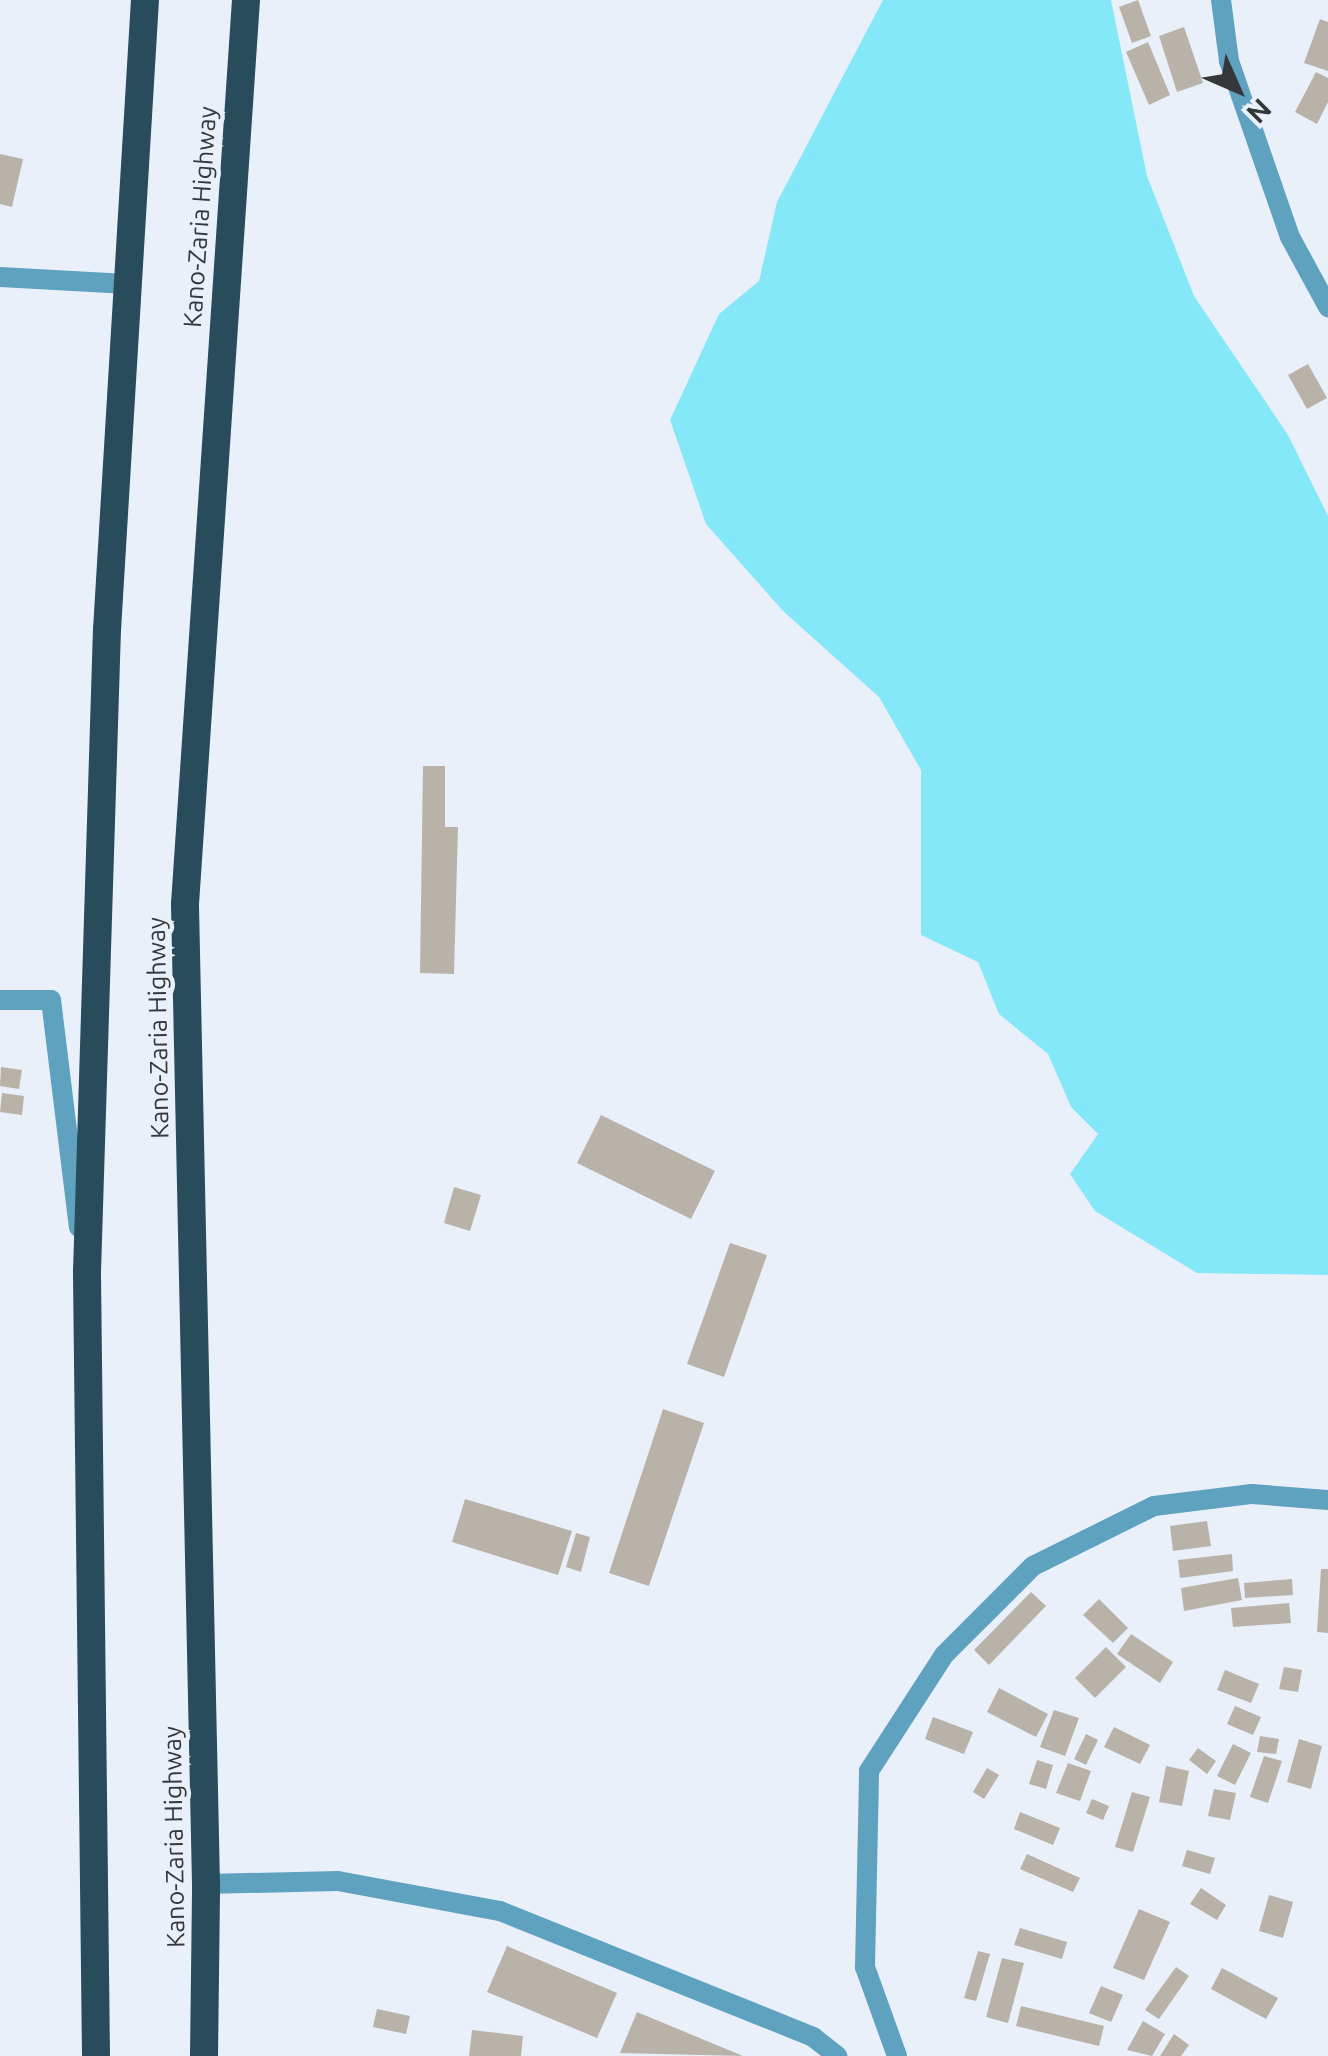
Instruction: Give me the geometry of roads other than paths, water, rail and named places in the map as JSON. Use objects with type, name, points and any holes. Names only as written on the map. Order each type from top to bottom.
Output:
[{"type":"highway","points":[[96,2056],[86,1288],[107,630],[144,0]]},
{"type":"highway","name":"Kano-Zaria Highway","points":[[204,2056],[206,1884],[185,904],[246,0]]},
{"type":"street","points":[[1222,0],[1230,61],[1290,237],[1328,306]]},
{"type":"street","points":[[0,277],[128,284]]},
{"type":"street","points":[[0,1000],[51,1000],[86,1288]]},
{"type":"street","points":[[897,2056],[865,1966],[868,1770],[944,1654],[1032,1566],[1154,1506],[1252,1494],[1328,1500]]},
{"type":"street","points":[[206,1884],[338,1881],[500,1911],[813,2037],[837,2056]]},
{"type":"water","points":[[883,0],[1111,0],[1147,176],[1194,296],[1288,435],[1328,516],[1328,1275],[1197,1273],[1095,1211],[1070,1174],[1098,1134],[1071,1107],[1048,1054],[999,1014],[978,962],[921,935],[921,770],[879,697],[783,611],[706,524],[670,420],[719,314],[759,281],[777,202]]}]
